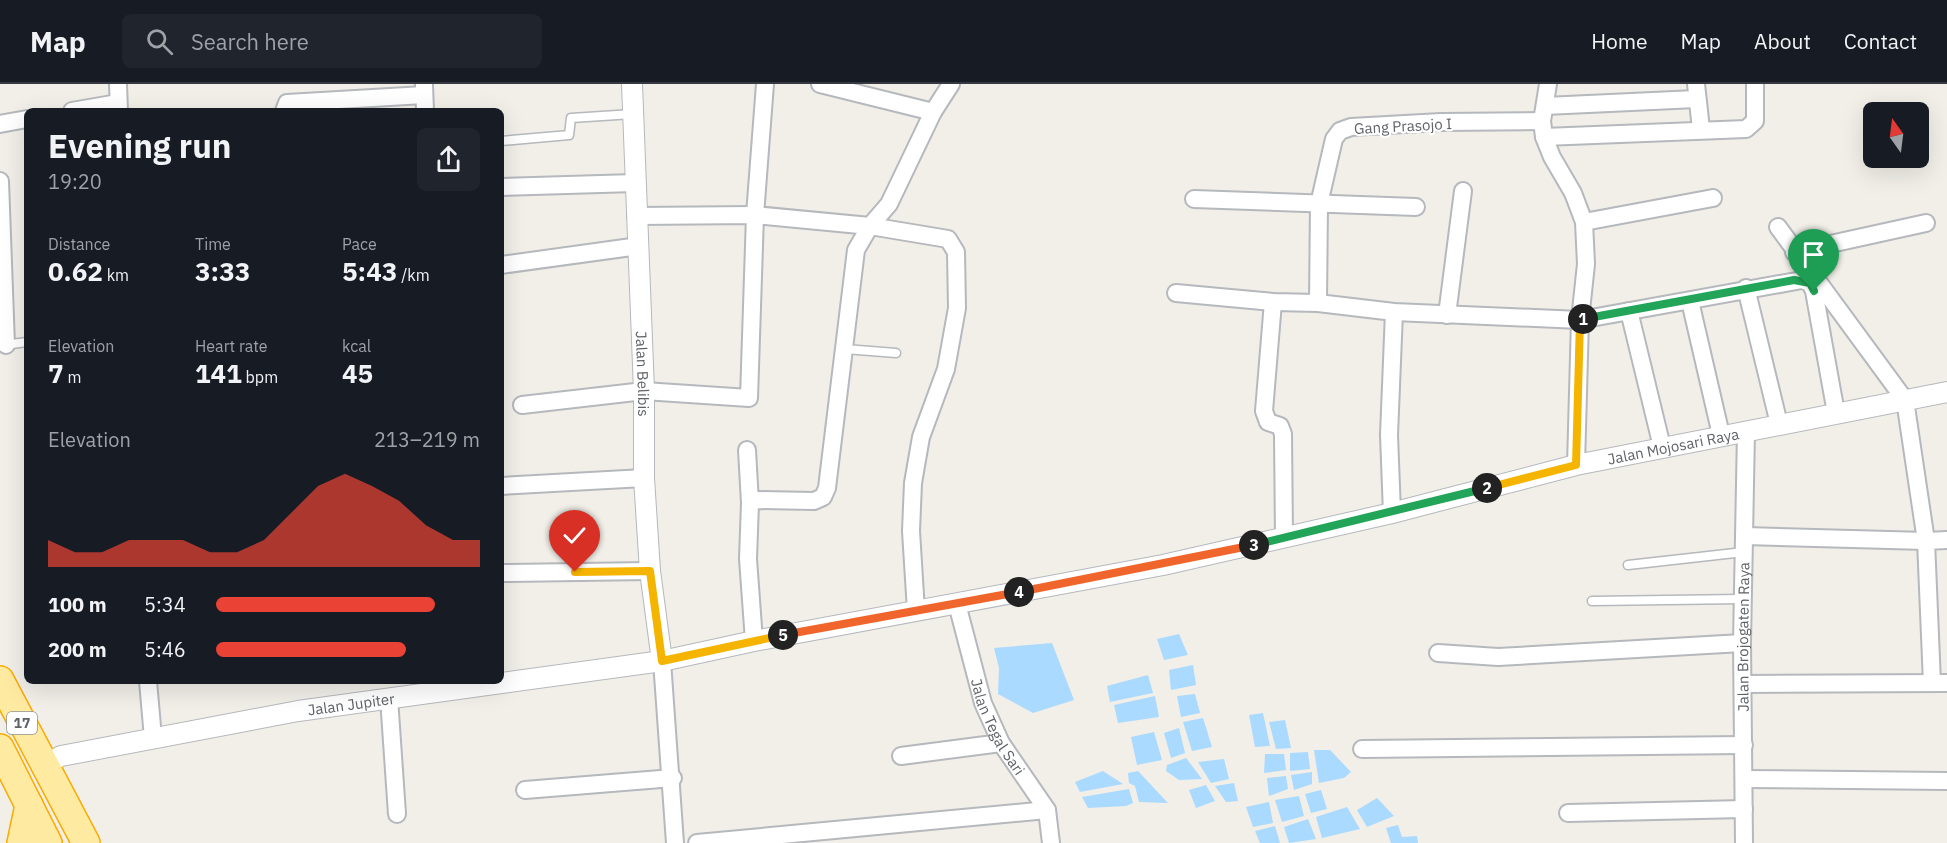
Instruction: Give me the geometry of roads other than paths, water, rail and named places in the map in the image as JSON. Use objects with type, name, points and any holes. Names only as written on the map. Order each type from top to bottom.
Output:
[{"type":"highway","name":"17","points":[[0,680],[86,843]]},
{"type":"highway","name":"17","points":[[0,748],[18,791],[48,843]]},
{"type":"highway","points":[[18,791],[26,828],[21,843]]},
{"type":"street","points":[[118,84],[118,107]]},
{"type":"street","name":"Jalan Belibis","points":[[632,84],[644,391],[644,478],[650,571],[662,661]]},
{"type":"street","points":[[522,405],[644,391],[749,398],[755,216],[765,84]]},
{"type":"street","points":[[820,84],[933,112]]},
{"type":"street","points":[[750,503],[756,500],[814,501],[823,497],[827,488],[856,250],[870,226],[890,204],[933,112],[951,84]]},
{"type":"street","points":[[1548,84],[1544,121],[1552,157],[1574,193],[1584,222],[1585,290],[1580,320],[1576,465]]},
{"type":"street","points":[[1544,121],[1701,129],[1751,127],[1755,121],[1755,84]]},
{"type":"street","points":[[1544,121],[1696,92],[1701,129]]},
{"type":"street","points":[[285,108],[287,103],[424,97]]},
{"type":"street","points":[[0,124],[24,120]]},
{"type":"street","name":"Gang Prasojo I","points":[[1319,204],[1334,139],[1340,131],[1351,128],[1441,122],[1544,121]]},
{"type":"street","points":[[0,181],[3,345]]},
{"type":"street","points":[[504,187],[635,183]]},
{"type":"street","points":[[1447,315],[1463,191]]},
{"type":"street","points":[[1584,222],[1713,198]]},
{"type":"street","points":[[1194,199],[1416,207]]},
{"type":"street","points":[[1317,303],[1319,204]]},
{"type":"street","points":[[636,216],[755,216],[870,226],[948,239],[956,252],[957,308],[946,369],[921,437],[913,483],[911,531],[916,611]]},
{"type":"street","points":[[1794,252],[1926,223]]},
{"type":"street","points":[[1743,684],[1940,683],[1926,541],[1905,400],[1862,338],[1794,252],[1778,227]]},
{"type":"street","points":[[504,265],[639,246]]},
{"type":"street","points":[[1176,292],[1273,302],[1317,303],[1394,312],[1580,320],[1794,280],[1810,283],[1816,299],[1836,413]]},
{"type":"street","points":[[1746,288],[1779,424]]},
{"type":"street","points":[[1690,301],[1721,435]]},
{"type":"street","points":[[1273,302],[1264,411],[1268,422],[1280,426],[1283,434],[1284,538]]},
{"type":"street","points":[[1629,311],[1662,447]]},
{"type":"street","points":[[1392,513],[1389,435],[1394,312]]},
{"type":"street","name":"Jalan Mojosari Raya","points":[[662,661],[754,641],[1163,565],[1392,513],[1576,465],[1947,392]]},
{"type":"street","name":"Jalan Brojogaten Raya","points":[[1745,843],[1742,643],[1746,431]]},
{"type":"street","points":[[747,450],[750,503],[748,559],[754,641]]},
{"type":"street","points":[[504,486],[644,478]]},
{"type":"street","points":[[1745,544],[1947,540]]},
{"type":"street","points":[[504,573],[650,571]]},
{"type":"street","name":"Jalan Tegal Sari","points":[[957,604],[983,703],[1001,743],[1047,810],[1051,843]]},
{"type":"street","points":[[1438,653],[1498,657],[1742,643]]},
{"type":"street","points":[[662,661],[673,778],[675,843]]},
{"type":"street","name":"Jalan Jupiter","points":[[504,682],[662,661]]},
{"type":"street","points":[[148,684],[153,738]]},
{"type":"street","name":"Jalan Jupiter","points":[[44,765],[62,756],[153,738],[389,698],[492,684]]},
{"type":"street","points":[[389,698],[397,814]]},
{"type":"street","points":[[902,756],[1001,743]]},
{"type":"street","points":[[1362,749],[1744,745]]},
{"type":"street","points":[[525,790],[673,778]]},
{"type":"street","points":[[1744,779],[1947,781]]},
{"type":"street","points":[[1568,813],[1744,809]]},
{"type":"street","points":[[697,843],[1047,810]]},
{"type":"lane","points":[[504,141],[569,135],[571,118],[633,114]]},
{"type":"lane","points":[[3,345],[24,342]]},
{"type":"lane","points":[[845,349],[896,353]]},
{"type":"lane","points":[[1628,565],[1745,544]]},
{"type":"lane","points":[[1592,601],[1743,599]]},
{"type":"water","points":[[1179,634],[1188,655],[1164,660],[1157,639]]},
{"type":"water","points":[[1052,643],[1074,700],[1033,713],[998,694],[999,668],[994,648]]},
{"type":"water","points":[[1193,665],[1196,685],[1171,690],[1169,670]]},
{"type":"water","points":[[1148,675],[1153,693],[1110,702],[1107,686]]},
{"type":"water","points":[[1195,694],[1200,713],[1181,717],[1177,696]]},
{"type":"water","points":[[1155,696],[1159,717],[1118,723],[1114,705]]},
{"type":"water","points":[[1263,713],[1270,746],[1255,747],[1249,715]]},
{"type":"water","points":[[1203,718],[1212,747],[1192,751],[1183,722]]},
{"type":"water","points":[[1285,720],[1291,748],[1276,749],[1269,722]]},
{"type":"water","points":[[1179,728],[1185,753],[1171,758],[1164,733]]},
{"type":"water","points":[[1154,732],[1162,760],[1137,765],[1131,737]]},
{"type":"water","points":[[1314,750],[1330,750],[1351,772],[1344,778],[1319,783]]},
{"type":"water","points":[[1308,752],[1310,769],[1290,771],[1290,753]]},
{"type":"water","points":[[1265,754],[1284,754],[1286,770],[1264,773]]},
{"type":"water","points":[[1186,758],[1202,779],[1179,780],[1166,771],[1167,765]]},
{"type":"water","points":[[1224,759],[1229,779],[1211,783],[1198,762]]},
{"type":"water","points":[[1103,771],[1123,784],[1080,792],[1075,782]]},
{"type":"water","points":[[1138,771],[1168,803],[1139,802],[1135,786],[1129,783],[1128,773]]},
{"type":"water","points":[[1312,772],[1312,784],[1294,790],[1291,775]]},
{"type":"water","points":[[1286,776],[1288,789],[1269,796],[1267,778]]},
{"type":"water","points":[[1234,783],[1238,801],[1226,802],[1215,786]]},
{"type":"water","points":[[1206,785],[1215,801],[1196,808],[1189,790]]},
{"type":"water","points":[[1129,789],[1133,803],[1126,806],[1088,808],[1082,797]]},
{"type":"water","points":[[1321,790],[1327,809],[1311,813],[1305,794]]},
{"type":"water","points":[[1299,796],[1304,816],[1282,822],[1275,800]]},
{"type":"water","points":[[1377,798],[1394,816],[1367,827],[1357,810]]},
{"type":"water","points":[[1269,802],[1273,823],[1253,827],[1246,807]]},
{"type":"water","points":[[1347,807],[1360,829],[1322,838],[1316,817]]},
{"type":"water","points":[[1308,819],[1316,839],[1289,843],[1284,827]]},
{"type":"water","points":[[1398,825],[1402,837],[1417,836],[1418,843],[1391,843],[1386,828]]},
{"type":"water","points":[[1275,826],[1280,843],[1260,843],[1255,831]]}]
